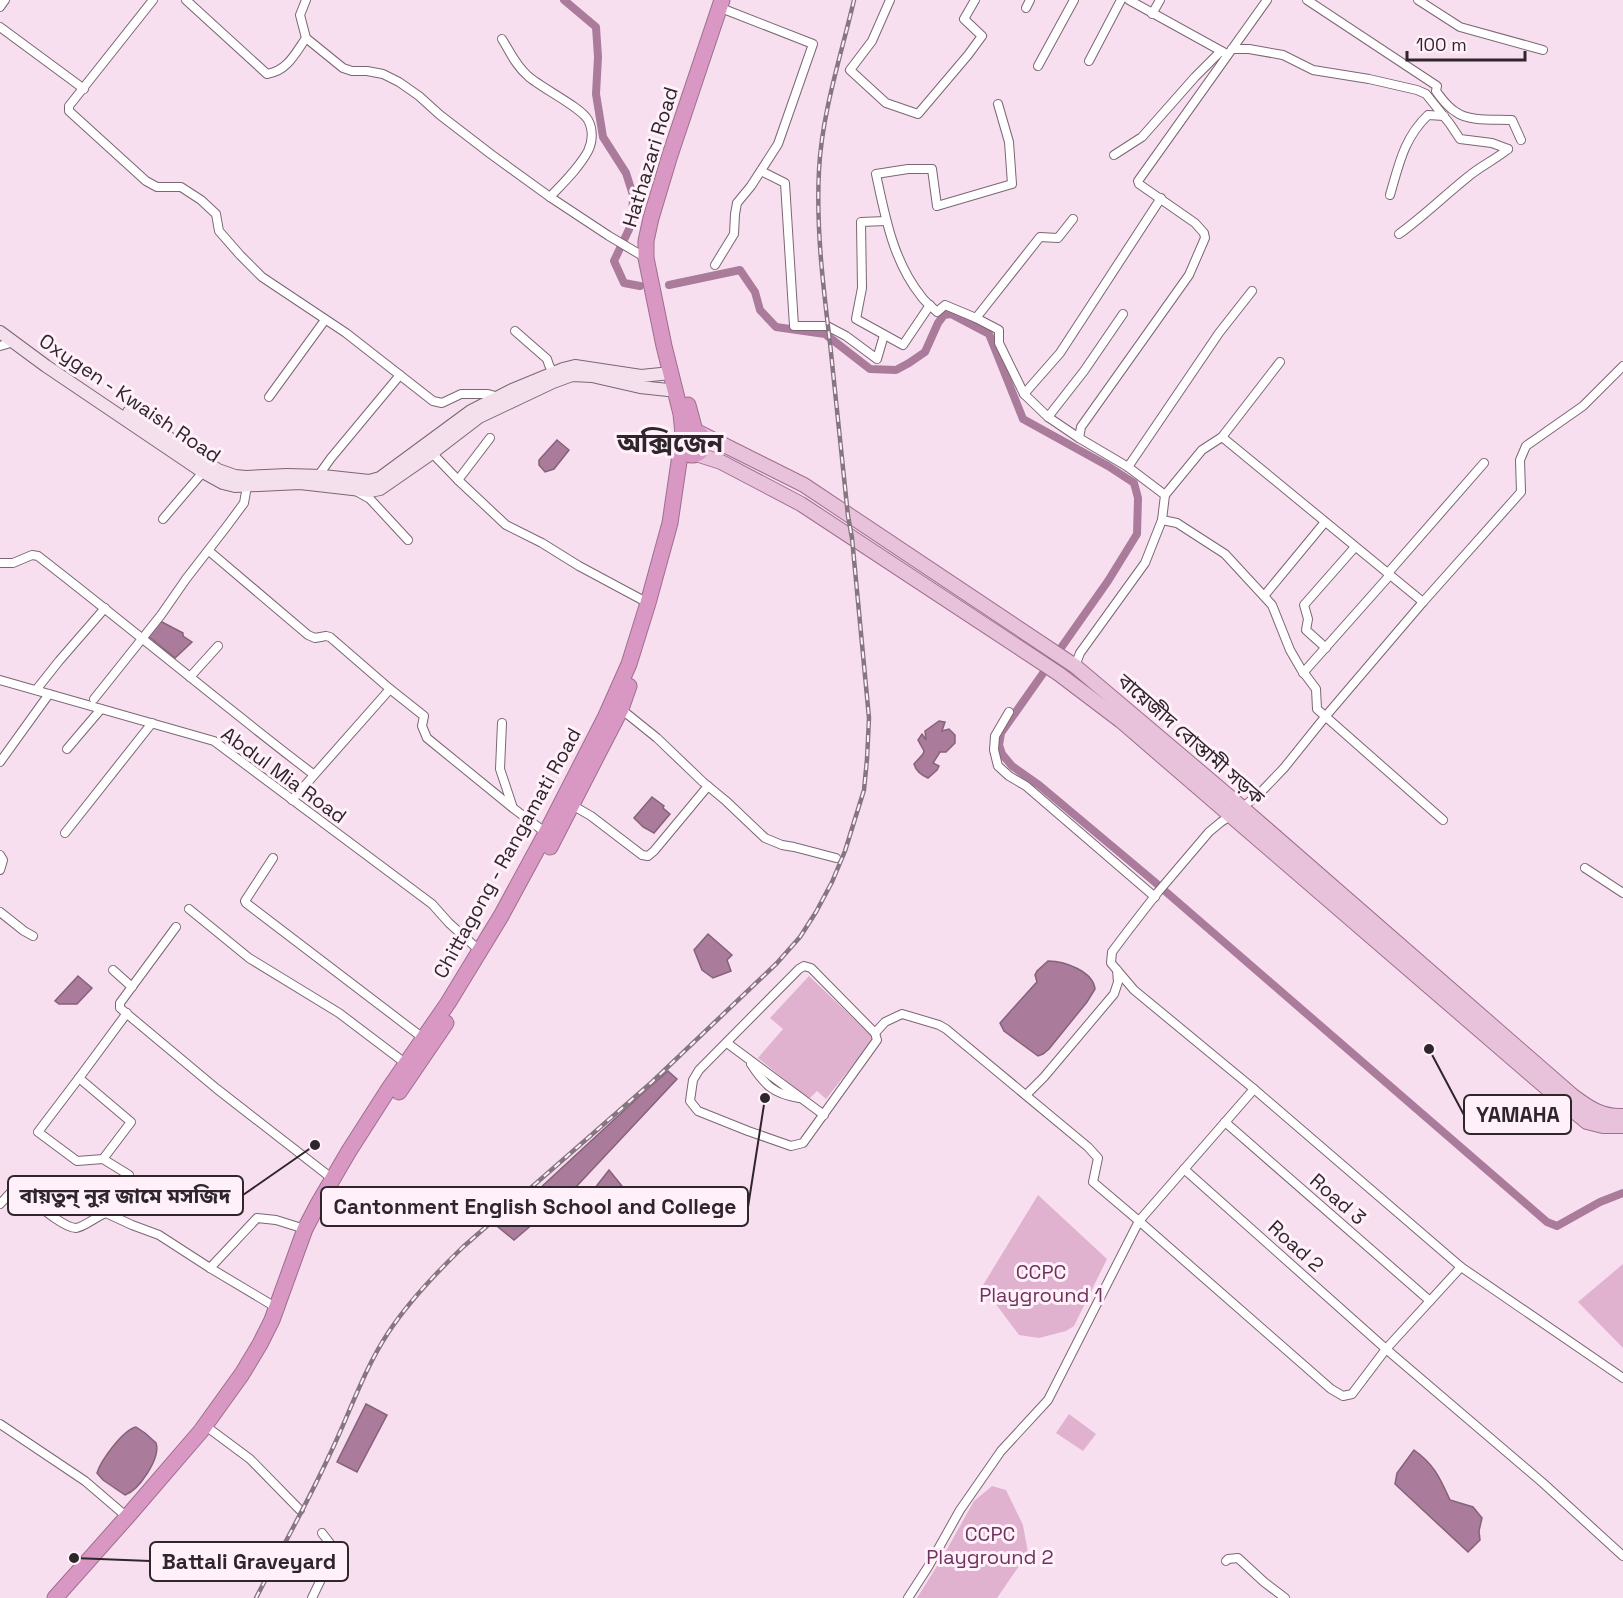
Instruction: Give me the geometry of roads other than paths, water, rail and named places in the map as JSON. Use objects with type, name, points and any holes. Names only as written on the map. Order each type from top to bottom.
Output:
[{"type":"highway","name":"Hathazari Road","points":[[691,442],[681,414],[664,346],[646,258],[646,241],[670,155],[726,3]]},
{"type":"highway","name":"Hathazari Road","points":[[691,442],[661,298],[654,244],[664,201],[726,3]]},
{"type":"highway","name":"Chittagong - Rangamati Road","points":[[410,1067],[423,1038],[480,951],[546,833],[615,696],[629,664],[648,603],[691,442]]},
{"type":"highway","name":"Chittagong - Rangamati Road","points":[[63,1598],[138,1516],[211,1430],[258,1364],[272,1337],[308,1230],[334,1180],[410,1067],[458,1005],[491,952],[572,806],[621,709],[659,603],[680,514],[691,442]]},
{"type":"highway","name":"Chittagong - Rangamati Road","points":[[55,1598],[201,1431],[225,1400],[280,1308]]},
{"type":"main road","name":"Oxygen - Kwaish Road","points":[[0,322],[46,357],[218,470],[246,477],[318,476],[369,481],[380,478],[471,411],[553,373],[575,366],[641,376],[671,373]]},
{"type":"main road","name":"Oxygen - Kwaish Road","points":[[0,332],[203,472],[223,483],[235,486],[300,483],[370,491],[380,489],[479,417],[572,375],[592,376],[640,387],[676,390]]},
{"type":"main road","name":"বায়েজীদ বোস্তামী সড়ক","points":[[691,442],[804,485],[1072,664],[1587,1122],[1603,1126],[1623,1126]]},
{"type":"main road","name":"বায়েজীদ বোস্তামী সড়ক","points":[[691,442],[721,462],[801,504],[1059,674],[1237,812],[1573,1096],[1591,1110],[1611,1116],[1623,1116]]},
{"type":"street","points":[[0,6],[5,0]]},
{"type":"street","points":[[153,0],[69,106],[69,111],[146,181],[157,187],[181,187],[201,200],[216,214],[219,231],[262,277],[346,333],[433,401],[442,404],[461,394],[488,394],[500,397]]},
{"type":"street","points":[[186,0],[267,74],[277,73],[285,66],[306,38]]},
{"type":"street","points":[[306,0],[300,15],[306,38],[343,68],[383,74],[399,82],[550,197],[646,258]]},
{"type":"street","points":[[890,0],[872,41],[850,70],[886,103],[918,114],[982,36],[964,19],[975,0]]},
{"type":"street","points":[[1038,66],[1074,0]]},
{"type":"street","points":[[1089,61],[1121,0]]},
{"type":"street","points":[[1129,0],[1152,14],[1227,51],[1249,49],[1283,55],[1313,70],[1417,90],[1426,94],[1460,139],[1492,143],[1508,149],[1472,173],[1422,218],[1399,234]]},
{"type":"street","points":[[1152,14],[1160,0]]},
{"type":"street","points":[[1079,438],[1081,427],[1189,275],[1205,238],[1204,233],[1195,223],[1139,184],[1139,180],[1227,51],[1267,0]]},
{"type":"street","points":[[1307,0],[1437,86],[1436,91],[1457,114],[1467,117],[1512,120],[1521,140]]},
{"type":"street","points":[[1418,0],[1460,27],[1543,50]]},
{"type":"street","points":[[715,265],[734,234],[737,203],[778,144],[813,44],[726,3]]},
{"type":"street","points":[[0,27],[84,89]]},
{"type":"street","points":[[502,39],[519,68],[529,78],[587,118],[593,136],[588,150],[575,169],[550,197]]},
{"type":"street","points":[[1114,155],[1142,137],[1196,76],[1227,51]]},
{"type":"street","points":[[998,104],[1009,142],[1012,184],[937,206],[932,169],[908,169],[876,174],[886,221],[901,265],[921,296],[937,312],[945,305],[999,330],[999,343],[1024,394],[1048,417],[1128,467],[1165,495]]},
{"type":"street","points":[[1390,195],[1403,152],[1416,127],[1428,115],[1444,116]]},
{"type":"street","points":[[761,171],[785,183],[794,326],[827,326],[846,336],[878,359],[884,334]]},
{"type":"street","points":[[1024,394],[1060,353],[1161,198]]},
{"type":"street","points":[[976,318],[1040,237],[1058,238],[1073,219]]},
{"type":"street","points":[[886,221],[861,222],[862,288],[856,319],[903,345],[930,305]]},
{"type":"street","points":[[1128,467],[1219,333],[1252,291]]},
{"type":"street","points":[[1048,417],[1084,371],[1123,314]]},
{"type":"street","points":[[269,397],[325,320]]},
{"type":"street","points":[[515,331],[547,359],[553,373]]},
{"type":"street","points":[[0,346],[14,342]]},
{"type":"street","points":[[1072,664],[1145,563],[1162,520],[1165,495],[1202,450],[1222,437],[1280,362]]},
{"type":"street","points":[[1623,366],[1583,406],[1526,446],[1520,460],[1521,492],[1423,602],[1284,768],[1262,791],[1209,832],[1156,894],[1112,952],[1112,963],[1134,990],[1254,1089],[1461,1267],[1623,1378]]},
{"type":"street","points":[[318,476],[400,375]]},
{"type":"street","points":[[1222,437],[1423,602]]},
{"type":"street","points":[[458,480],[490,438]]},
{"type":"street","points":[[432,453],[506,525],[648,603]]},
{"type":"street","points":[[1303,673],[1484,463]]},
{"type":"street","points":[[163,519],[203,472]]},
{"type":"street","points":[[94,699],[173,600],[186,579],[244,503],[246,486]]},
{"type":"street","points":[[352,489],[370,500],[408,540]]},
{"type":"street","points":[[1162,520],[1177,523],[1225,554],[1272,605],[1290,650],[1303,673],[1316,689],[1317,709],[1443,820]]},
{"type":"street","points":[[1264,596],[1325,522]]},
{"type":"street","points":[[1326,648],[1306,630],[1308,619],[1304,605],[1355,547]]},
{"type":"street","points":[[208,551],[308,635],[315,638],[330,637],[424,716],[422,726],[427,738],[546,833]]},
{"type":"street","points":[[0,563],[13,563],[32,555],[38,556],[313,774]]},
{"type":"street","points":[[36,690],[105,608]]},
{"type":"street","points":[[190,677],[218,646]]},
{"type":"street","name":"Abdul Mia Road","points":[[0,680],[214,741],[432,904],[480,951]]},
{"type":"street","points":[[292,800],[390,689]]},
{"type":"street","points":[[0,762],[49,694]]},
{"type":"street","points":[[67,749],[101,709]]},
{"type":"street","points":[[621,709],[657,738],[765,838],[782,845],[836,858]]},
{"type":"street","points":[[1009,712],[994,736],[994,750],[998,766],[1026,786],[1156,894]]},
{"type":"street","points":[[65,833],[152,723]]},
{"type":"street","points":[[502,723],[500,769],[513,808]]},
{"type":"street","points":[[572,806],[591,816],[642,855],[648,856],[708,786]]},
{"type":"street","points":[[0,855],[3,860],[0,870]]},
{"type":"street","points":[[273,858],[245,901],[246,903],[423,1038]]},
{"type":"street","points":[[1585,868],[1623,893]]},
{"type":"street","points":[[189,909],[249,958],[339,1013],[410,1067]]},
{"type":"street","points":[[0,912],[33,936]]},
{"type":"street","points":[[176,927],[119,1005],[217,1089],[334,1180]]},
{"type":"street","points":[[804,966],[811,968],[875,1033],[877,1040],[803,1143],[791,1146],[698,1111],[690,1101],[693,1080],[699,1070],[727,1042],[804,966]]},
{"type":"street","points":[[112,970],[132,987]]},
{"type":"street","points":[[1026,1095],[1114,994],[1118,982],[1117,970]]},
{"type":"street","points":[[0,1204],[14,1189],[19,1187],[46,1212],[71,1227],[76,1228],[106,1213],[129,1175],[104,1159],[77,1161],[38,1132],[127,1013]]},
{"type":"street","points":[[875,1033],[885,1022],[902,1014],[939,1024],[1088,1147],[1098,1158],[1093,1182],[1331,1389],[1343,1396],[1352,1394],[1386,1349],[1461,1267]]},
{"type":"street","points":[[727,1042],[824,1115]]},
{"type":"street","points":[[79,1078],[131,1122],[104,1159]]},
{"type":"street","points":[[908,1598],[960,1510],[1001,1451],[1048,1400],[1138,1221],[1254,1089]]},
{"type":"street","name":"Road 3","points":[[1225,1122],[1430,1301]]},
{"type":"street","name":"Road 2","points":[[1184,1169],[1386,1349],[1543,1483],[1623,1556]]},
{"type":"street","points":[[106,1213],[159,1235],[210,1268],[280,1308]]},
{"type":"street","points":[[210,1268],[257,1218],[276,1220],[308,1230]]},
{"type":"street","points":[[0,1424],[85,1481],[127,1517]]},
{"type":"street","points":[[211,1430],[250,1459],[300,1510]]},
{"type":"street","points":[[312,1598],[335,1550],[322,1533]]},
{"type":"street","points":[[1226,1561],[1238,1558],[1285,1598]]},
{"type":"waterway","points":[[564,0],[596,27],[598,57],[596,94],[603,137],[626,173],[633,195],[632,223],[614,261],[624,283],[640,286]]},
{"type":"waterway","points":[[669,285],[740,270],[755,292],[760,310],[776,327],[825,334],[870,369],[896,370],[925,352],[944,315],[951,314],[989,334],[1023,419],[1134,483],[1138,498],[1137,534],[1108,581],[1001,733],[999,745],[1002,754],[1012,766],[1039,785],[1150,878],[1547,1222],[1557,1226],[1600,1202],[1623,1193]]},
{"type":"railway","points":[[256,1598],[321,1474],[371,1362],[405,1310],[463,1247],[652,1082],[777,963],[800,937],[816,912],[845,851],[864,790],[869,718],[852,538],[823,278],[818,192],[824,127],[854,0]]},
{"type":"place","name":"YAMAHA","points":[[1429,1049]]},
{"type":"place","name":"Cantonment English School and College","points":[[765,1098]]},
{"type":"place","name":"বায়তুন্ নুর জামে মসজিদ","points":[[315,1145]]},
{"type":"place","name":"Battali Graveyard","points":[[74,1558]]},
{"type":"district","name":"অক্সিজেন","points":[[670,443]]},
{"type":"park label","name":"CCPC Playground 1","points":[[1041,1284]]},
{"type":"park label","name":"CCPC Playground 2","points":[[990,1546]]}]
